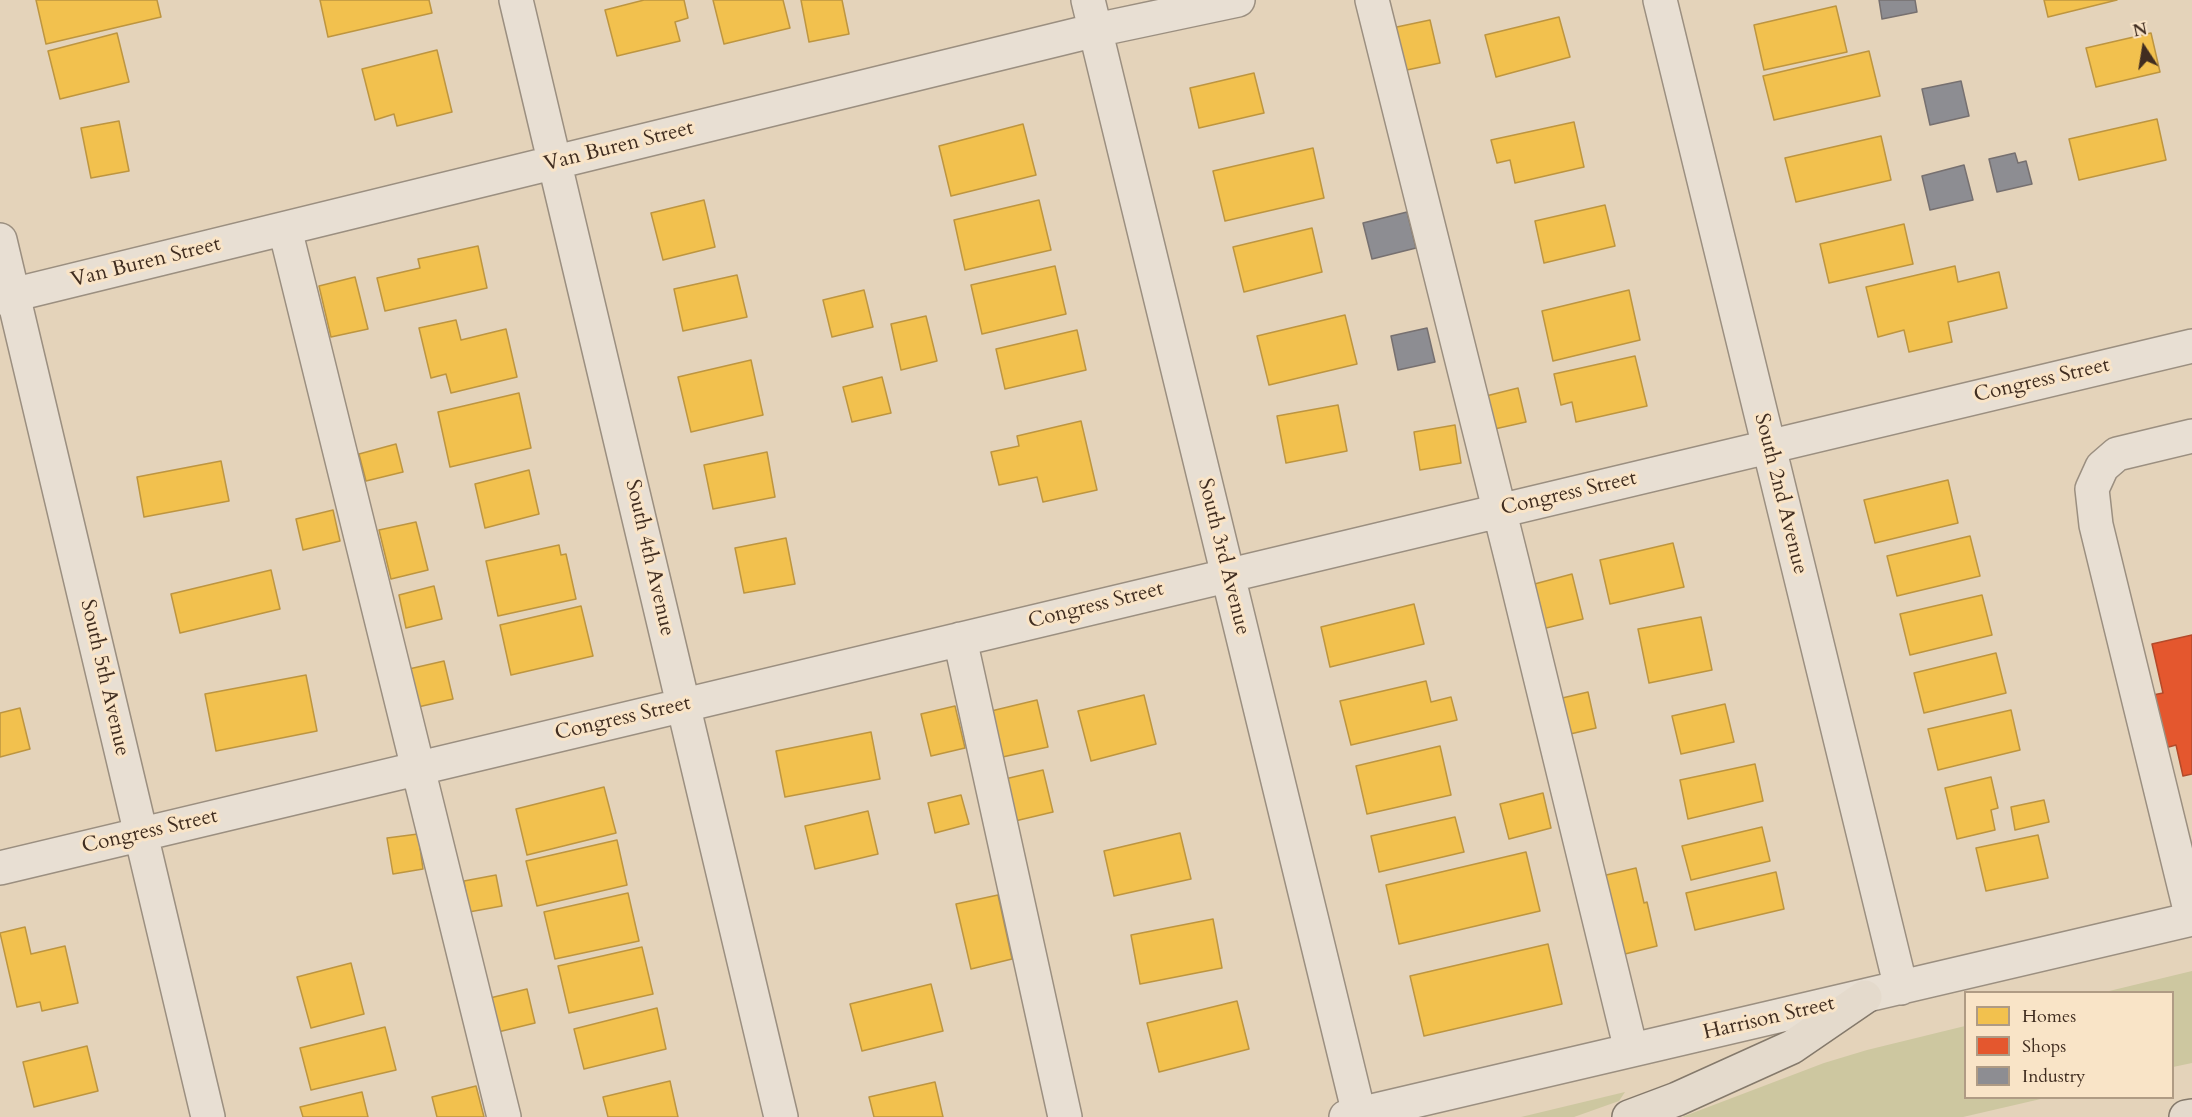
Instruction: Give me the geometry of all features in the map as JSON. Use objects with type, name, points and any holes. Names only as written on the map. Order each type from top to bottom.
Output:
[{"type":"highway","points":[[1629,1117],[1677,1099],[1792,1047],[1865,997]]},
{"type":"highway","points":[[2186,1117],[2192,1116]]},
{"type":"street","name":"South 4th Avenue","points":[[516,0],[781,1117]]},
{"type":"street","name":"Van Buren Street","points":[[7,297],[556,162],[1092,15],[1238,0]]},
{"type":"street","points":[[1372,0],[1630,1050]]},
{"type":"street","name":"South 2nd Avenue","points":[[1660,0],[1901,988]]},
{"type":"street","name":"South 3rd Avenue","points":[[1092,15],[1228,575],[1353,1115]]},
{"type":"street","points":[[285,229],[504,1117]]},
{"type":"street","name":"South 5th Avenue","points":[[0,240],[7,297],[141,834],[208,1117]]},
{"type":"street","name":"Congress Street","points":[[0,868],[2192,346]]},
{"type":"street","points":[[2192,436],[2117,454],[2102,467],[2092,489],[2096,525],[2182,840],[2192,919]]},
{"type":"street","points":[[960,639],[1065,1117]]},
{"type":"street","name":"Harrison Street","points":[[1353,1115],[2192,919]]},
{"type":"shaded area","points":[[2192,971],[2192,1063],[2174,1067],[2174,991],[2109,991]]},
{"type":"shaded area","points":[[1964,1026],[1964,1099],[2041,1099],[1963,1117],[1682,1117],[1824,1063]]},
{"type":"shaded area","points":[[1625,1092],[1619,1101],[1574,1117],[1521,1117]]},
{"type":"building: Homes","points":[[36,0],[157,0],[161,17],[46,44]]},
{"type":"building: Homes","points":[[320,0],[429,0],[432,13],[328,37]]},
{"type":"building: Homes","points":[[644,0],[684,0],[688,18],[675,22],[680,41],[617,56],[605,10]]},
{"type":"building: Homes","points":[[713,0],[783,0],[790,28],[724,44]]},
{"type":"building: Homes","points":[[801,0],[842,0],[849,34],[809,42]]},
{"type":"building: Homes","points":[[2044,0],[2117,0],[2048,17]]},
{"type":"building: Homes","points":[[1836,6],[1847,52],[1764,70],[1754,25]]},
{"type":"building: Homes","points":[[1559,17],[1570,57],[1496,77],[1485,35]]},
{"type":"building: Homes","points":[[1430,20],[1440,63],[1402,71],[1392,28]]},
{"type":"building: Homes","points":[[117,33],[129,82],[60,99],[48,51]]},
{"type":"building: Homes","points":[[2151,33],[2160,72],[2096,87],[2086,48]]},
{"type":"building: Homes","points":[[437,50],[452,112],[397,126],[394,114],[375,120],[362,69]]},
{"type":"building: Homes","points":[[1869,51],[1880,96],[1774,120],[1763,76]]},
{"type":"building: Homes","points":[[1254,73],[1264,113],[1199,128],[1190,88]]},
{"type":"building: Homes","points":[[2157,119],[2166,160],[2079,180],[2069,139]]},
{"type":"building: Homes","points":[[119,121],[129,171],[91,178],[81,128]]},
{"type":"building: Homes","points":[[1574,122],[1584,167],[1515,183],[1510,160],[1497,163],[1491,140]]},
{"type":"building: Homes","points":[[1023,124],[1036,175],[951,196],[939,146]]},
{"type":"building: Homes","points":[[1881,136],[1891,180],[1796,202],[1785,158]]},
{"type":"building: Homes","points":[[1313,148],[1324,198],[1225,221],[1213,171]]},
{"type":"building: Homes","points":[[704,200],[715,247],[663,260],[651,213]]},
{"type":"building: Homes","points":[[1039,200],[1051,250],[965,270],[954,220]]},
{"type":"building: Homes","points":[[1605,205],[1615,246],[1544,263],[1535,221]]},
{"type":"building: Homes","points":[[1904,224],[1913,264],[1829,283],[1820,244]]},
{"type":"building: Homes","points":[[1312,228],[1322,272],[1244,292],[1233,247]]},
{"type":"building: Homes","points":[[478,246],[487,288],[385,311],[377,278],[420,268],[418,259]]},
{"type":"building: Homes","points":[[1055,266],[1066,314],[982,334],[971,285]]},
{"type":"building: Homes","points":[[1955,266],[1958,282],[1999,272],[2007,308],[1948,322],[1952,342],[1909,352],[1904,330],[1878,337],[1866,287]]},
{"type":"building: Homes","points":[[737,275],[747,317],[683,331],[674,289]]},
{"type":"building: Homes","points":[[355,277],[368,329],[331,337],[319,286]]},
{"type":"building: Homes","points":[[864,290],[873,327],[832,337],[823,300]]},
{"type":"building: Homes","points":[[1629,290],[1640,340],[1553,361],[1542,311]]},
{"type":"building: Homes","points":[[1345,315],[1357,364],[1269,385],[1257,336]]},
{"type":"building: Homes","points":[[926,316],[937,361],[901,370],[891,324]]},
{"type":"building: Homes","points":[[456,320],[461,340],[506,329],[517,377],[451,393],[446,374],[431,378],[419,328]]},
{"type":"building: Homes","points":[[1077,330],[1086,370],[1005,389],[996,349]]},
{"type":"building: Homes","points":[[1635,356],[1647,406],[1576,422],[1572,402],[1561,405],[1554,374]]},
{"type":"building: Homes","points":[[751,360],[763,415],[691,432],[678,377]]},
{"type":"building: Homes","points":[[882,377],[891,413],[852,422],[843,387]]},
{"type":"building: Homes","points":[[1518,388],[1526,422],[1490,430],[1482,397]]},
{"type":"building: Homes","points":[[519,393],[531,448],[450,467],[438,412]]},
{"type":"building: Homes","points":[[1338,405],[1347,451],[1286,463],[1277,416]]},
{"type":"building: Homes","points":[[1081,421],[1097,490],[1043,502],[1037,477],[999,485],[991,452],[1019,446],[1017,436]]},
{"type":"building: Homes","points":[[1455,425],[1461,463],[1420,470],[1414,432]]},
{"type":"building: Homes","points":[[396,444],[403,472],[366,481],[359,454]]},
{"type":"building: Homes","points":[[767,452],[775,497],[713,509],[704,465]]},
{"type":"building: Homes","points":[[221,461],[229,501],[144,517],[137,477]]},
{"type":"building: Homes","points":[[529,470],[539,514],[485,528],[475,484]]},
{"type":"building: Homes","points":[[1948,480],[1958,523],[1875,543],[1864,500]]},
{"type":"building: Homes","points":[[333,510],[340,541],[303,550],[296,519]]},
{"type":"building: Homes","points":[[416,522],[428,570],[391,579],[379,530]]},
{"type":"building: Homes","points":[[1970,536],[1980,576],[1897,596],[1887,556]]},
{"type":"building: Homes","points":[[786,538],[795,584],[744,593],[735,548]]},
{"type":"building: Homes","points":[[1673,543],[1684,587],[1610,604],[1600,560]]},
{"type":"building: Homes","points":[[559,545],[561,555],[566,554],[576,599],[498,616],[486,561]]},
{"type":"building: Homes","points":[[271,570],[280,609],[180,633],[171,594]]},
{"type":"building: Homes","points":[[1572,574],[1583,619],[1538,630],[1527,586]]},
{"type":"building: Homes","points":[[434,586],[442,619],[406,628],[399,595]]},
{"type":"building: Homes","points":[[1982,595],[1992,635],[1910,655],[1900,614]]},
{"type":"building: Homes","points":[[1414,604],[1424,644],[1330,667],[1321,627]]},
{"type":"building: Homes","points":[[581,606],[593,656],[511,675],[500,625]]},
{"type":"building: Homes","points":[[1701,617],[1712,670],[1649,683],[1638,629]]},
{"type":"building: Homes","points":[[1996,653],[2006,693],[1924,713],[1914,673]]},
{"type":"building: Homes","points":[[444,661],[453,699],[418,707],[409,669]]},
{"type":"building: Homes","points":[[306,675],[317,731],[216,751],[205,694]]},
{"type":"building: Homes","points":[[1426,681],[1431,702],[1451,697],[1457,720],[1351,745],[1340,701]]},
{"type":"building: Homes","points":[[1588,692],[1596,728],[1566,735],[1558,699]]},
{"type":"building: Homes","points":[[1144,695],[1156,744],[1091,761],[1078,711]]},
{"type":"building: Homes","points":[[1037,700],[1048,747],[998,758],[987,712]]},
{"type":"building: Homes","points":[[1725,704],[1734,742],[1681,754],[1672,716]]},
{"type":"building: Homes","points":[[955,706],[965,748],[931,756],[921,714]]},
{"type":"building: Homes","points":[[20,708],[30,749],[0,757],[0,713]]},
{"type":"building: Homes","points":[[2011,710],[2020,750],[1938,770],[1928,729]]},
{"type":"building: Homes","points":[[871,732],[880,779],[785,797],[776,751]]},
{"type":"building: Homes","points":[[1440,746],[1451,795],[1367,814],[1356,766]]},
{"type":"building: Homes","points":[[1755,764],[1763,801],[1688,819],[1680,780]]},
{"type":"building: Homes","points":[[1043,770],[1053,812],[1015,821],[1005,779]]},
{"type":"building: Homes","points":[[1991,777],[1998,808],[1991,810],[1995,830],[1957,839],[1945,788]]},
{"type":"building: Homes","points":[[604,787],[616,833],[527,855],[516,809]]},
{"type":"building: Homes","points":[[1543,793],[1551,828],[1509,839],[1500,804]]},
{"type":"building: Homes","points":[[961,795],[969,824],[935,833],[928,803]]},
{"type":"building: Homes","points":[[2044,800],[2049,822],[2015,830],[2011,807]]},
{"type":"building: Homes","points":[[868,811],[878,854],[815,869],[805,826]]},
{"type":"building: Homes","points":[[1455,817],[1464,852],[1379,872],[1371,836]]},
{"type":"building: Homes","points":[[1762,827],[1770,861],[1691,880],[1682,846]]},
{"type":"building: Homes","points":[[1180,833],[1191,879],[1114,896],[1104,851]]},
{"type":"building: Homes","points":[[418,834],[423,869],[393,874],[387,838]]},
{"type":"building: Homes","points":[[2038,835],[2048,878],[1986,891],[1976,848]]},
{"type":"building: Homes","points":[[617,840],[627,885],[537,906],[526,861]]},
{"type":"building: Homes","points":[[1526,852],[1540,911],[1399,944],[1386,885]]},
{"type":"building: Homes","points":[[1636,868],[1657,946],[1621,955],[1602,876]]},
{"type":"building: Homes","points":[[1776,872],[1784,909],[1695,930],[1686,893]]},
{"type":"building: Homes","points":[[496,875],[502,906],[469,912],[464,881]]},
{"type":"building: Homes","points":[[628,893],[639,941],[555,959],[544,912]]},
{"type":"building: Homes","points":[[998,895],[1012,959],[971,969],[956,904]]},
{"type":"building: Homes","points":[[1213,919],[1222,968],[1140,984],[1131,935]]},
{"type":"building: Homes","points":[[25,927],[31,954],[65,946],[78,1003],[42,1011],[40,1002],[17,1007],[0,933]]},
{"type":"building: Homes","points":[[1548,944],[1562,1004],[1424,1036],[1410,976]]},
{"type":"building: Homes","points":[[642,947],[653,994],[569,1013],[558,966]]},
{"type":"building: Homes","points":[[351,963],[364,1014],[311,1028],[297,977]]},
{"type":"building: Homes","points":[[931,984],[943,1031],[862,1051],[850,1004]]},
{"type":"building: Homes","points":[[527,989],[535,1023],[498,1032],[490,998]]},
{"type":"building: Homes","points":[[1237,1001],[1249,1049],[1159,1072],[1147,1023]]},
{"type":"building: Homes","points":[[657,1008],[666,1049],[584,1069],[574,1029]]},
{"type":"building: Homes","points":[[385,1027],[396,1070],[311,1090],[300,1048]]},
{"type":"building: Homes","points":[[87,1046],[98,1091],[34,1107],[23,1062]]},
{"type":"building: Homes","points":[[670,1081],[678,1117],[608,1117],[603,1097]]},
{"type":"building: Homes","points":[[935,1082],[943,1117],[874,1117],[869,1097]]},
{"type":"building: Homes","points":[[476,1086],[484,1117],[437,1117],[432,1097]]},
{"type":"building: Homes","points":[[362,1092],[368,1117],[303,1117],[300,1107]]},
{"type":"building: Shops","points":[[2192,635],[2192,774],[2183,776],[2176,745],[2165,748],[2153,695],[2163,693],[2152,644]]},
{"type":"building: Industry","points":[[1879,0],[1915,0],[1917,12],[1882,19]]},
{"type":"building: Industry","points":[[1961,81],[1969,116],[1930,125],[1922,89]]},
{"type":"building: Industry","points":[[2015,153],[2018,163],[2026,161],[2032,184],[1997,192],[1989,159]]},
{"type":"building: Industry","points":[[1964,165],[1973,200],[1930,210],[1922,176]]},
{"type":"building: Industry","points":[[1407,212],[1416,248],[1372,259],[1363,223]]},
{"type":"building: Industry","points":[[1427,328],[1435,362],[1398,370],[1391,336]]}]
